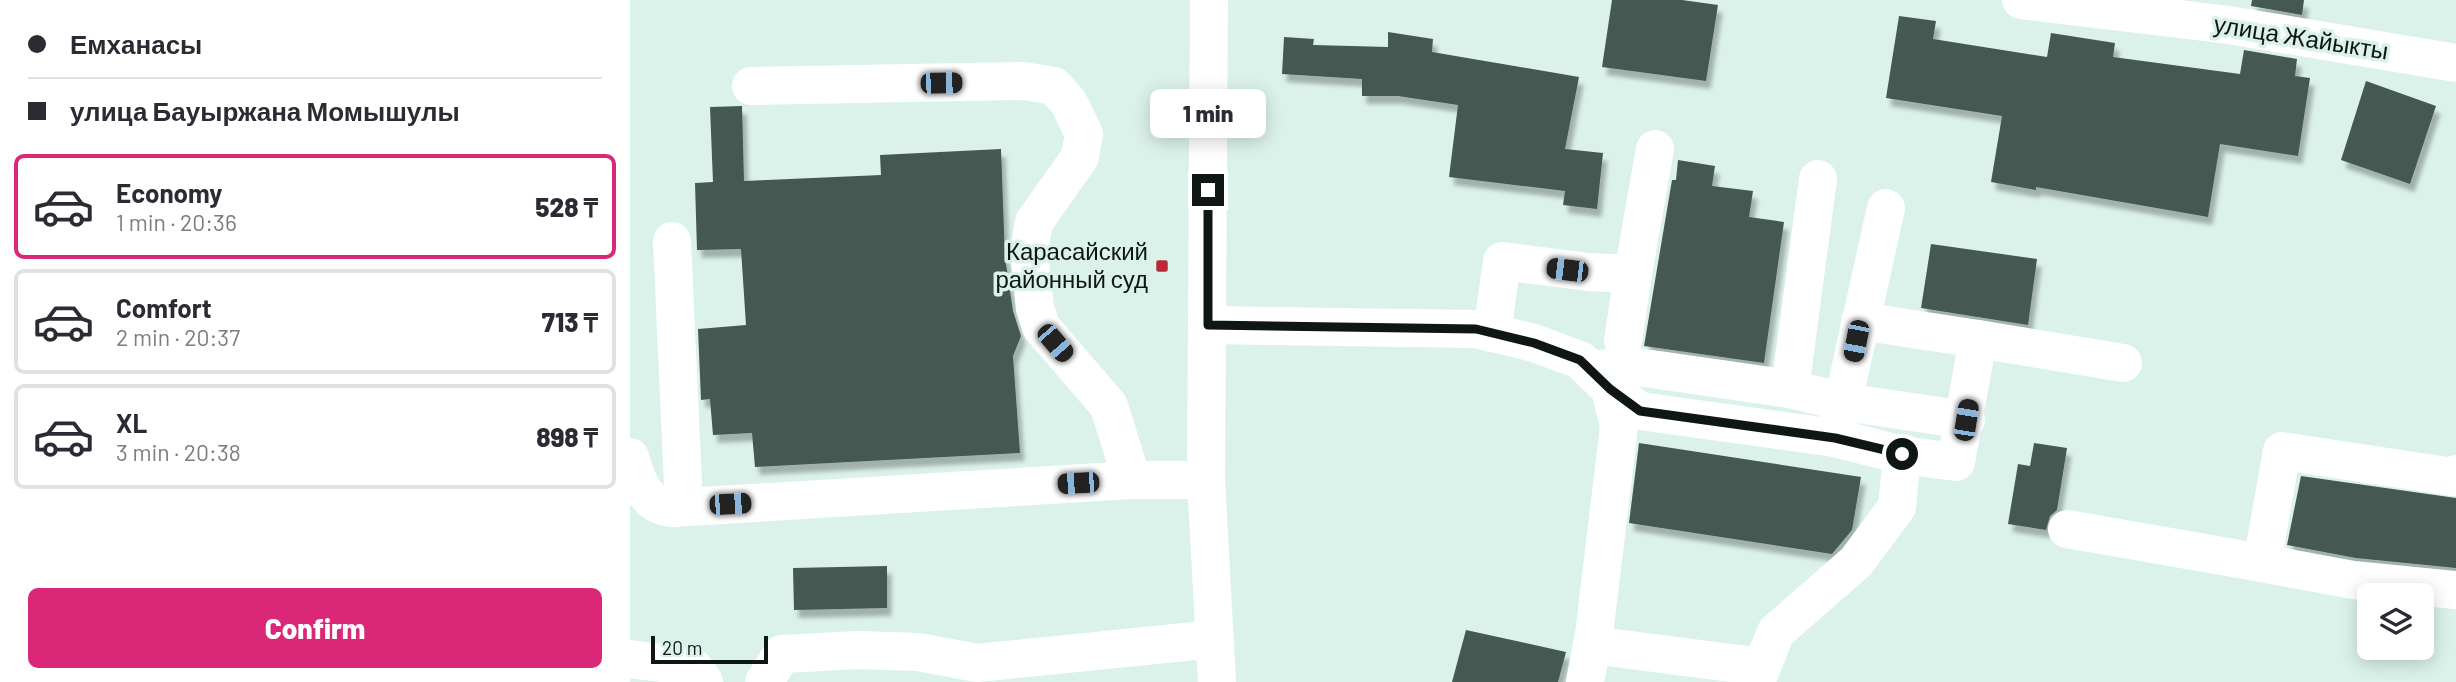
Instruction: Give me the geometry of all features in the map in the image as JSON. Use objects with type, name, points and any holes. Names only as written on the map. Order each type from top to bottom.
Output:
[{"type":"street","points":[[1209,0],[1206,480],[1217,682]]},
{"type":"street","name":"улица Жайыкты","points":[[2021,0],[2229,25],[2456,63]]},
{"type":"street","points":[[751,86],[1023,81],[1054,86],[1069,103],[1084,134],[1080,157],[1034,222],[1029,251],[1035,308],[1041,327],[1109,406],[1132,480]]},
{"type":"street","points":[[1623,341],[1655,149]]},
{"type":"street","points":[[1790,389],[1818,179]]},
{"type":"street","points":[[1839,420],[1886,208]]},
{"type":"street","points":[[671,240],[684,507]]},
{"type":"street","points":[[1492,333],[1502,261],[1589,272],[1633,274]]},
{"type":"street","points":[[1860,321],[2123,363]]},
{"type":"street","points":[[1208,325],[1476,329],[1545,347],[1580,360],[1600,380],[1640,411],[1839,420],[1966,420]]},
{"type":"street","points":[[1600,380],[1631,366],[1790,389],[1839,420],[1902,454],[1956,462],[1966,420],[1978,339]]},
{"type":"street","points":[[1585,682],[1619,427],[1600,380]]},
{"type":"street","points":[[2262,563],[2283,451],[2453,477],[2456,474]]},
{"type":"street","points":[[1592,645],[1759,674],[1776,632],[1856,562],[1898,507],[1902,454]]},
{"type":"street","points":[[630,457],[636,477],[647,497],[660,507],[1132,480],[1206,480]]},
{"type":"street","points":[[2067,529],[2353,580],[2456,590]]},
{"type":"street","points":[[764,682],[782,654],[859,650],[918,652],[977,663],[1214,639]]},
{"type":"street","points":[[630,659],[693,667],[704,682]]},
{"type":"building","points":[[1612,0],[1682,0],[1718,5],[1706,81],[1602,67]]},
{"type":"building","points":[[2252,0],[2304,0],[2302,15],[2251,6]]},
{"type":"building","points":[[1899,16],[1936,21],[1933,39],[2047,57],[2051,33],[2115,43],[2113,57],[2240,74],[2244,50],[2297,59],[2295,76],[2310,78],[2298,156],[2220,144],[2208,217],[2036,187],[2036,190],[1991,182],[2002,116],[1886,98]]},
{"type":"building","points":[[1388,32],[1433,39],[1432,52],[1579,77],[1565,149],[1603,153],[1597,209],[1563,205],[1565,191],[1449,177],[1458,105],[1398,96],[1362,96],[1362,79],[1282,74],[1284,37],[1314,39],[1313,45],[1388,47]]},
{"type":"building","points":[[2366,81],[2436,106],[2410,184],[2341,160]]},
{"type":"building","points":[[742,106],[744,181],[881,175],[880,155],[1001,149],[1005,258],[1013,311],[1021,336],[1013,356],[1020,453],[755,467],[752,433],[713,435],[710,399],[701,400],[698,329],[746,325],[741,249],[697,250],[695,183],[713,182],[710,107]]},
{"type":"building","points":[[1678,160],[1715,166],[1712,186],[1753,191],[1749,217],[1784,222],[1764,363],[1644,346],[1672,180],[1676,180]]},
{"type":"building","points":[[1931,244],[2037,259],[2028,325],[1921,308]]},
{"type":"building","points":[[1639,443],[1861,477],[1852,530],[1832,554],[1629,523]]},
{"type":"building","points":[[2034,443],[2067,448],[2057,510],[2050,516],[2046,530],[2008,524],[2018,464],[2030,466]]},
{"type":"building","points":[[2301,476],[2456,498],[2456,568],[2356,558],[2287,545]]},
{"type":"building","points":[[887,566],[887,608],[794,610],[793,568]]},
{"type":"building","points":[[1466,630],[1566,652],[1558,682],[1452,682]]},
{"type":"place","name":"Карасайский районный суд","points":[[1162,266]]},
{"type":"route","points":[[1208,190],[1208,325],[1394,330],[1476,329],[1534,343],[1580,360],[1610,389],[1640,411],[1835,438],[1902,454]]}]
